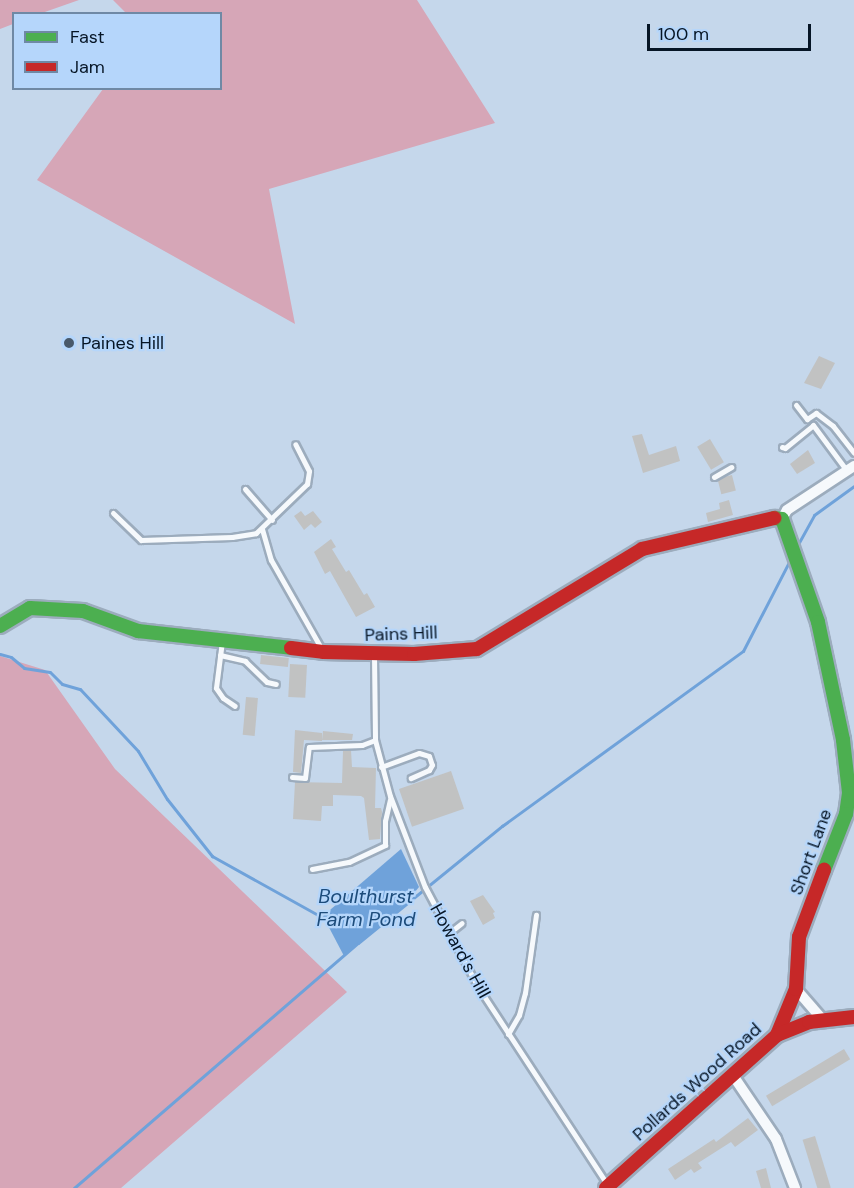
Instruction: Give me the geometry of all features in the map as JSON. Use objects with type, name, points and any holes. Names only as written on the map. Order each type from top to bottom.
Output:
[{"type":"street","points":[[782,519],[787,510],[850,469]]},
{"type":"street","name":"Pains Hill","points":[[0,626],[30,608],[41,608],[83,611],[138,631],[323,652],[374,655],[477,649],[514,629],[642,549],[768,517],[782,519]]},
{"type":"street","name":"Short Lane","points":[[777,1035],[796,989],[799,937],[846,814],[849,793],[843,740],[818,622],[782,519]]},
{"type":"street","points":[[796,989],[822,1019]]},
{"type":"street","name":"Pollards Wood Road","points":[[607,1187],[777,1035],[794,1026],[822,1019],[854,1017]]},
{"type":"street","points":[[732,1074],[776,1139],[795,1188]]},
{"type":"lane","points":[[795,405],[807,419],[816,413],[833,426],[854,453]]},
{"type":"lane","points":[[782,447],[785,448],[813,425],[850,469]]},
{"type":"lane","points":[[113,513],[141,540],[232,537],[256,533],[307,484],[309,471],[295,444]]},
{"type":"lane","points":[[714,477],[731,467]]},
{"type":"lane","points":[[245,489],[272,520]]},
{"type":"lane","points":[[262,529],[271,560],[323,652]]},
{"type":"lane","points":[[222,640],[216,688],[224,698],[236,706]]},
{"type":"lane","points":[[220,655],[245,661],[267,682],[276,684]]},
{"type":"lane","name":"Howard's Hill","points":[[374,655],[375,740],[390,796],[425,887],[465,964],[607,1187]]},
{"type":"lane","points":[[292,777],[305,778],[309,747],[362,745],[375,740]]},
{"type":"lane","points":[[381,767],[419,753],[429,756],[432,765],[429,770],[411,778]]},
{"type":"lane","points":[[312,870],[349,862],[385,845],[385,821],[390,796]]},
{"type":"lane","points":[[508,1034],[519,1015],[525,993],[536,915]]},
{"type":"lane","points":[[450,933],[462,923]]},
{"type":"shaded area","points":[[0,0],[79,0],[45,12],[12,12],[12,24],[0,29]]},
{"type":"shaded area","points":[[113,0],[417,0],[495,123],[269,189],[295,324],[37,180],[102,90],[222,90],[222,12],[125,12]]},
{"type":"shaded area","points":[[0,656],[45,670],[115,769],[347,992],[121,1188],[0,1188]]},
{"type":"water","name":"Boulthurst Farm Pond","points":[[401,849],[419,887],[406,903],[344,956],[323,916]]},
{"type":"building","points":[[819,356],[835,363],[821,389],[804,383]]},
{"type":"building","points":[[642,434],[649,455],[676,446],[680,461],[643,473],[632,436]]},
{"type":"building","points":[[710,439],[724,462],[711,470],[697,447]]},
{"type":"building","points":[[808,450],[815,463],[797,474],[790,464]]},
{"type":"building","points":[[732,475],[736,491],[721,494],[717,479]]},
{"type":"building","points":[[729,500],[733,515],[708,522],[706,513],[720,509],[719,503]]},
{"type":"building","points":[[301,511],[305,516],[313,511],[322,522],[315,528],[311,524],[304,530],[294,516]]},
{"type":"building","points":[[331,539],[336,547],[332,549],[346,572],[349,570],[364,595],[367,593],[375,607],[356,617],[330,571],[325,574],[314,552]]},
{"type":"building","points":[[261,655],[289,658],[288,667],[260,664]]},
{"type":"building","points":[[290,664],[307,665],[305,698],[288,697]]},
{"type":"building","points":[[246,697],[258,698],[255,736],[243,735]]},
{"type":"building","points":[[295,730],[322,733],[322,741],[304,740],[301,773],[293,772]]},
{"type":"building","points":[[323,731],[353,734],[352,740],[322,740]]},
{"type":"building","points":[[351,750],[352,767],[376,768],[375,808],[381,808],[382,812],[380,839],[369,840],[364,798],[361,796],[333,795],[333,806],[322,806],[321,821],[293,819],[295,782],[342,783],[343,751]]},
{"type":"building","points":[[451,771],[464,809],[412,827],[399,789]]},
{"type":"building","points":[[483,895],[495,912],[493,913],[495,918],[483,925],[470,901]]},
{"type":"building","points":[[844,1049],[850,1059],[772,1106],[766,1096]]},
{"type":"building","points":[[748,1118],[758,1130],[735,1147],[731,1142],[698,1163],[702,1168],[694,1173],[691,1169],[675,1180],[668,1169],[714,1139],[716,1142]]},
{"type":"building","points":[[815,1136],[831,1188],[817,1188],[803,1140]]},
{"type":"building","points":[[766,1168],[771,1188],[761,1188],[756,1171]]},
{"type":"waterway","points":[[797,546],[814,515],[854,486]]},
{"type":"waterway","points":[[74,1188],[358,943],[502,826],[743,651],[790,560]]},
{"type":"waterway","points":[[0,654],[11,657],[24,668],[50,672],[62,684],[80,689],[138,751],[167,799],[212,856],[325,919]]},
{"type":"traffic: fast","points":[[774,518],[782,519],[818,622],[843,740],[849,793],[846,814],[824,870]]},
{"type":"traffic: fast","points":[[0,626],[30,608],[83,611],[138,631],[291,648]]},
{"type":"traffic: jam","points":[[291,648],[323,652],[414,654],[477,649],[642,549],[774,518]]},
{"type":"traffic: jam","points":[[777,1035],[796,989],[799,937],[824,870]]},
{"type":"traffic: jam","points":[[606,1188],[777,1035],[809,1022],[854,1017]]},
{"type":"place","name":"Paines Hill","points":[[69,343]]}]
